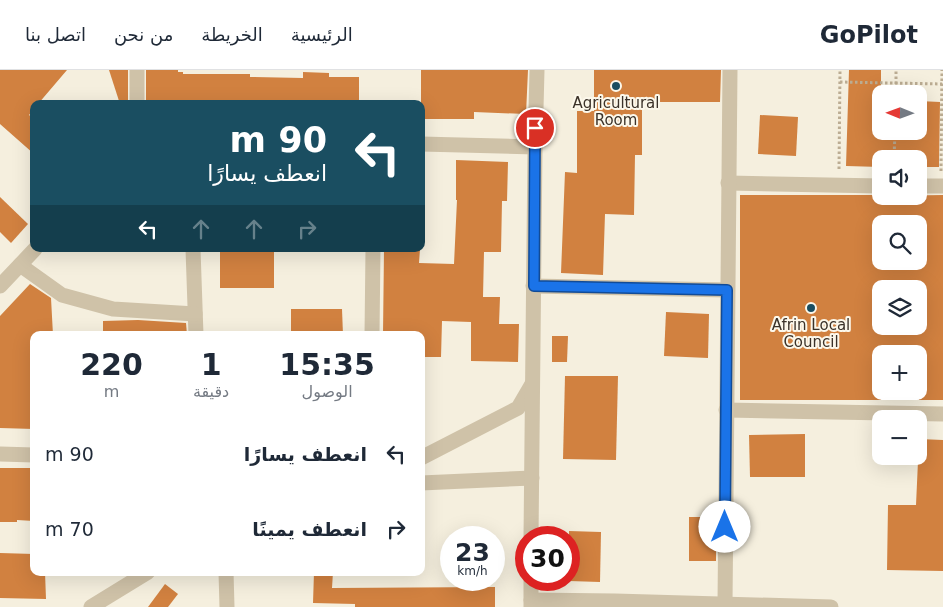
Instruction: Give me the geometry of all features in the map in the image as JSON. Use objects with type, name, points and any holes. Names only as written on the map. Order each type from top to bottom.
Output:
[{"type":"street","points":[[137,100],[138,70]]},
{"type":"street","points":[[531,526],[536,70]]},
{"type":"street","points":[[725,604],[730,70]]},
{"type":"street","points":[[425,144],[535,147]]},
{"type":"street","points":[[728,183],[872,186]]},
{"type":"street","points":[[927,186],[942,186]]},
{"type":"street","points":[[0,286],[32,252]]},
{"type":"street","points":[[193,252],[196,331]]},
{"type":"street","points":[[372,252],[372,331]]},
{"type":"street","points":[[20,265],[62,296],[113,309],[195,314]]},
{"type":"street","points":[[534,286],[727,290]]},
{"type":"street","points":[[425,456],[518,408],[533,383]]},
{"type":"street","points":[[726,410],[943,414]]},
{"type":"street","points":[[0,454],[30,455]]},
{"type":"street","points":[[425,483],[532,478]]},
{"type":"street","points":[[91,607],[141,576]]},
{"type":"street","points":[[226,576],[227,607]]},
{"type":"street","points":[[531,591],[531,604],[615,601],[831,607]]},
{"type":"path","points":[[839,185],[840,70]]},
{"type":"path","points":[[896,70],[896,83]]},
{"type":"path","points":[[942,70],[942,186]]},
{"type":"path","points":[[840,82],[942,84]]},
{"type":"building","points":[[0,70],[67,70],[41,100],[30,100],[30,150],[0,124]]},
{"type":"building","points":[[109,70],[128,70],[128,100],[119,100]]},
{"type":"building","points":[[146,70],[178,70],[178,72],[183,72],[183,74],[250,74],[250,77],[303,78],[303,72],[329,73],[329,77],[359,77],[359,100],[146,100]]},
{"type":"building","points":[[421,70],[528,70],[526,114],[474,112],[474,119],[425,119],[425,100],[421,100]]},
{"type":"building","points":[[594,70],[721,70],[720,102],[642,102],[642,155],[635,155],[634,215],[605,214],[603,275],[561,273],[565,172],[577,173],[577,111],[594,111]]},
{"type":"building","points":[[849,70],[881,70],[881,85],[872,85],[872,140],[928,140],[928,101],[940,102],[939,167],[927,167],[927,150],[872,150],[872,167],[846,166]]},
{"type":"building","points":[[760,115],[798,117],[796,156],[758,154]]},
{"type":"building","points":[[456,160],[508,162],[507,201],[502,201],[501,252],[484,252],[483,297],[500,297],[499,324],[519,324],[518,362],[471,361],[471,322],[442,321],[441,357],[425,357],[425,331],[383,331],[384,252],[420,252],[419,263],[454,264]]},
{"type":"building","name":"Afrin Local Council","points":[[740,195],[872,195],[872,205],[927,205],[927,195],[943,195],[943,400],[927,400],[927,345],[872,345],[872,400],[740,400]]},
{"type":"building","points":[[0,197],[28,224],[11,243],[0,232]]},
{"type":"building","points":[[220,252],[274,252],[274,288],[220,288]]},
{"type":"building","points":[[30,284],[51,298],[53,331],[30,331],[30,429],[0,428],[0,316]]},
{"type":"building","points":[[291,309],[342,309],[343,331],[291,331]]},
{"type":"building","points":[[666,312],[709,314],[708,358],[664,356]]},
{"type":"building","points":[[138,320],[186,323],[187,331],[103,331],[103,321]]},
{"type":"building","points":[[552,336],[568,336],[567,362],[552,362]]},
{"type":"building","points":[[565,376],[618,376],[616,460],[563,459]]},
{"type":"building","points":[[805,434],[805,477],[750,477],[749,435]]},
{"type":"building","points":[[927,439],[943,440],[943,571],[887,570],[888,505],[916,505],[918,465],[927,465]]},
{"type":"building","points":[[0,468],[30,468],[30,521],[0,522]]},
{"type":"building","points":[[689,517],[716,517],[716,561],[689,561]]},
{"type":"building","points":[[580,531],[601,532],[600,582],[580,581]]},
{"type":"building","points":[[0,553],[30,554],[30,576],[45,576],[46,599],[0,598]]},
{"type":"building","points":[[314,576],[333,576],[332,588],[440,587],[440,591],[495,591],[495,607],[355,607],[355,604],[313,603]]},
{"type":"building","points":[[165,584],[178,594],[168,607],[148,607]]},
{"type":"place","name":"Agricultural Room","points":[[616,86]]},
{"type":"place","name":"Afrin Local Council","points":[[811,308]]},
{"type":"route","points":[[535,128],[534,286],[727,290],[725,527]]}]
